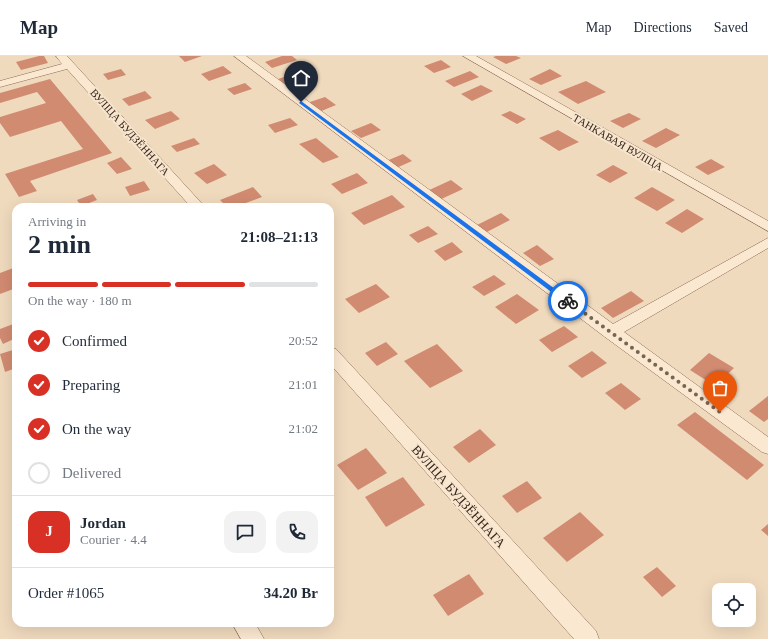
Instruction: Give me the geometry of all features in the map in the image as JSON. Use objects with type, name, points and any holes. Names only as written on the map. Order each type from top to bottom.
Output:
[{"type":"street","points":[[239,56],[611,333],[768,447]]},
{"type":"street","name":"ТАНКАВАЯ ВУЛІЦА","points":[[468,56],[768,227]]},
{"type":"street","points":[[0,84],[65,60]]},
{"type":"street","name":"ВУЛІЦА БУДЗЁННАГА","points":[[65,60],[194,203]]},
{"type":"street","points":[[611,333],[768,242]]},
{"type":"street","name":"ВУЛІЦА БУДЗЁННАГА","points":[[334,357],[588,639]]},
{"type":"street","points":[[245,627],[253,639]]},
{"type":"building","points":[[44,56],[48,63],[21,70],[16,62]]},
{"type":"building","points":[[179,56],[202,56],[185,62]]},
{"type":"building","points":[[282,56],[292,56],[297,60],[272,68],[265,62]]},
{"type":"building","points":[[516,56],[521,58],[506,64],[493,57]]},
{"type":"building","points":[[441,60],[451,67],[434,73],[424,66]]},
{"type":"building","points":[[223,66],[232,73],[209,81],[201,74]]},
{"type":"building","points":[[121,69],[126,75],[108,80],[103,74]]},
{"type":"building","points":[[550,69],[562,76],[541,85],[529,79]]},
{"type":"building","points":[[302,71],[310,77],[297,81],[302,85],[291,89],[278,79]]},
{"type":"building","points":[[470,71],[479,77],[454,87],[445,81]]},
{"type":"building","points":[[50,79],[112,153],[30,181],[37,191],[19,197],[5,174],[83,149],[61,121],[10,137],[0,123],[0,117],[46,103],[37,92],[0,103],[0,93]]},
{"type":"building","points":[[586,81],[606,92],[578,104],[558,92]]},
{"type":"building","points":[[245,83],[252,89],[234,95],[227,89]]},
{"type":"building","points":[[481,85],[493,91],[472,101],[461,94]]},
{"type":"building","points":[[145,91],[152,98],[129,106],[122,99]]},
{"type":"building","points":[[325,97],[336,105],[319,112],[307,103]]},
{"type":"building","points":[[171,111],[180,119],[155,129],[145,120]]},
{"type":"building","points":[[510,111],[526,119],[517,124],[501,115]]},
{"type":"building","points":[[629,113],[641,119],[623,128],[610,121]]},
{"type":"building","points":[[290,118],[298,125],[275,133],[268,125]]},
{"type":"building","points":[[371,123],[381,130],[361,138],[351,131]]},
{"type":"building","points":[[666,128],[680,135],[656,148],[642,141]]},
{"type":"building","points":[[558,130],[579,142],[559,151],[539,138]]},
{"type":"building","points":[[194,138],[200,144],[177,152],[171,146]]},
{"type":"building","points":[[316,138],[339,157],[323,163],[299,144]]},
{"type":"building","points":[[403,154],[412,161],[394,169],[384,162]]},
{"type":"building","points":[[121,157],[132,169],[117,174],[107,163]]},
{"type":"building","points":[[711,159],[725,167],[708,175],[695,167]]},
{"type":"building","points":[[214,164],[227,175],[207,184],[194,173]]},
{"type":"building","points":[[613,165],[628,173],[610,183],[596,175]]},
{"type":"building","points":[[357,173],[368,183],[342,194],[331,184]]},
{"type":"building","points":[[451,180],[463,189],[437,201],[425,192]]},
{"type":"building","points":[[144,181],[150,190],[130,196],[125,187]]},
{"type":"building","points":[[253,187],[262,197],[246,203],[223,203],[220,200]]},
{"type":"building","points":[[652,187],[675,200],[657,211],[634,198]]},
{"type":"building","points":[[93,194],[97,200],[89,203],[79,203],[77,200]]},
{"type":"building","points":[[392,195],[405,207],[364,225],[351,213]]},
{"type":"building","points":[[687,209],[704,219],[682,233],[665,223]]},
{"type":"building","points":[[501,213],[510,220],[485,233],[475,226]]},
{"type":"building","points":[[428,226],[438,234],[418,243],[409,235]]},
{"type":"building","points":[[452,242],[463,252],[445,261],[434,251]]},
{"type":"building","points":[[537,245],[554,259],[540,266],[523,253]]},
{"type":"building","points":[[12,268],[12,290],[0,294],[0,273]]},
{"type":"building","points":[[494,275],[506,284],[484,296],[472,287]]},
{"type":"building","points":[[376,284],[390,297],[359,313],[345,299]]},
{"type":"building","points":[[631,291],[644,301],[613,318],[601,308]]},
{"type":"building","points":[[517,294],[539,310],[516,324],[495,307]]},
{"type":"building","points":[[12,324],[12,340],[3,344],[0,338],[0,329]]},
{"type":"building","points":[[564,326],[578,337],[552,352],[539,340]]},
{"type":"building","points":[[386,342],[398,354],[377,366],[365,353]]},
{"type":"building","points":[[437,344],[463,371],[430,388],[404,361]]},
{"type":"building","points":[[12,350],[12,369],[5,372],[0,354]]},
{"type":"building","points":[[592,351],[607,363],[582,378],[568,366]]},
{"type":"building","points":[[709,353],[734,368],[715,386],[690,370]]},
{"type":"building","points":[[621,383],[641,399],[625,410],[605,393]]},
{"type":"building","points":[[768,396],[768,419],[764,422],[749,411]]},
{"type":"building","points":[[695,412],[764,465],[747,480],[677,425]]},
{"type":"building","points":[[480,429],[496,445],[469,463],[453,447]]},
{"type":"building","points":[[366,448],[387,473],[358,490],[337,465]]},
{"type":"building","points":[[403,477],[425,505],[386,527],[365,497]]},
{"type":"building","points":[[527,481],[542,498],[517,513],[502,496]]},
{"type":"building","points":[[580,512],[604,535],[567,562],[543,538]]},
{"type":"building","points":[[768,524],[768,536],[761,530]]},
{"type":"building","points":[[657,567],[676,586],[662,597],[643,577]]},
{"type":"building","points":[[469,574],[484,594],[448,616],[433,595]]},
{"type":"way so far","points":[[568,301],[720,412]]},
{"type":"route","points":[[301,102],[568,301]]}]
